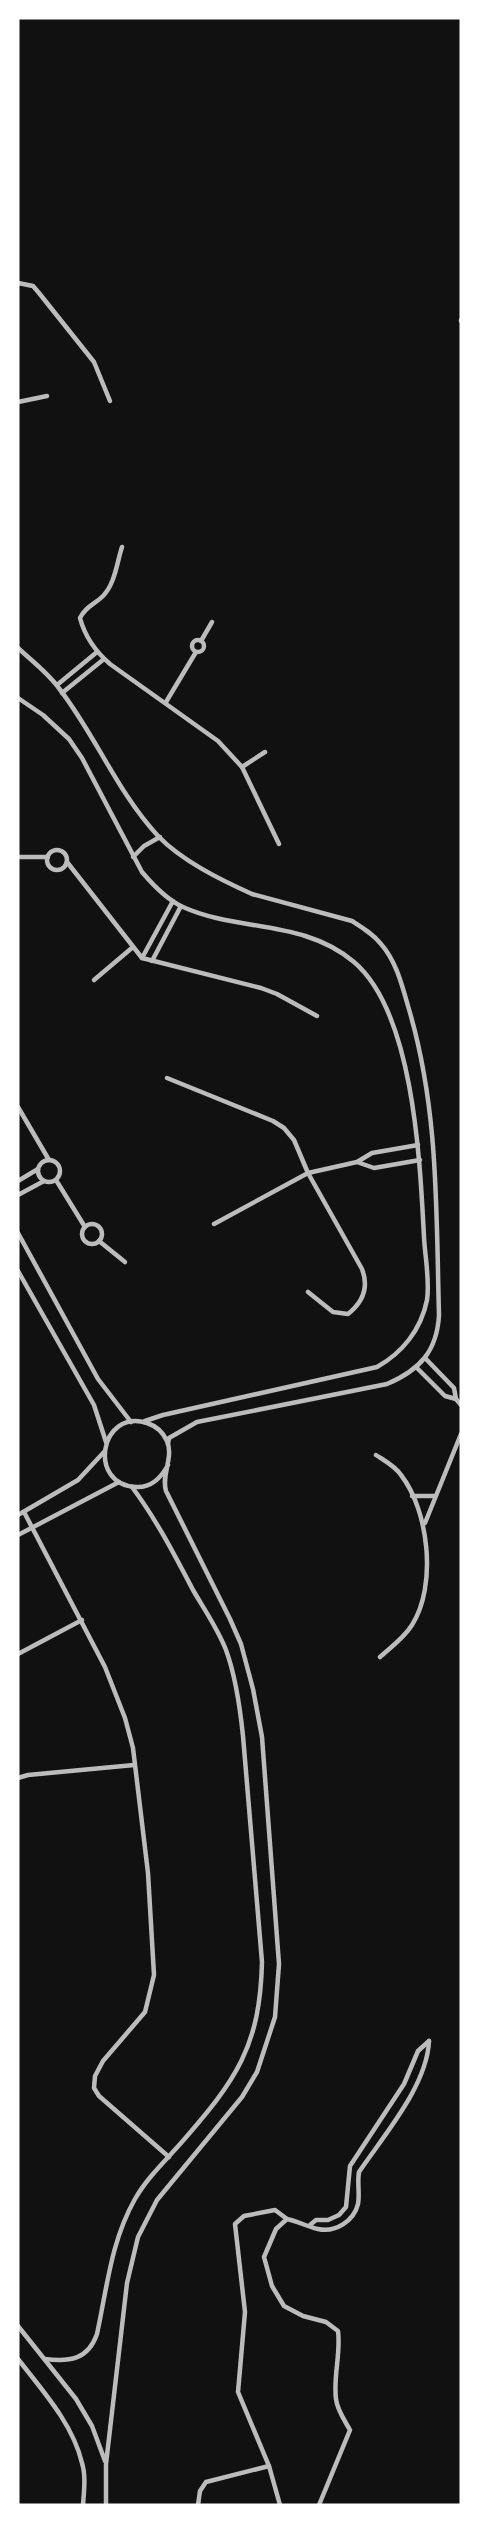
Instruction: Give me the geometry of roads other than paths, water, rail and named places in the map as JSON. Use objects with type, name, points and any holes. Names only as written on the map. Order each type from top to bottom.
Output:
[{"type":"street","points":[[18,283],[33,286],[94,362],[110,401]]},
{"type":"street","points":[[18,402],[47,396]]},
{"type":"street","points":[[122,547],[112,581],[103,596],[85,608],[80,618],[83,631],[104,659],[218,741],[242,767],[279,843]]},
{"type":"street","points":[[166,702],[196,652],[204,649],[201,640],[212,622]]},
{"type":"street","points":[[196,652],[192,644],[196,640],[201,640]]},
{"type":"street","points":[[18,648],[57,685],[137,810],[160,837],[211,875],[237,888],[352,921],[367,930],[388,952],[399,976],[417,1036],[430,1104],[435,1160],[439,1315],[438,1331],[433,1347],[425,1358],[400,1378],[387,1384],[197,1422],[169,1437],[168,1465],[164,1479],[166,1491],[233,1627],[253,1689],[263,1749],[279,1964],[278,1996],[271,2034],[252,2080],[242,2097],[157,2200],[138,2237],[127,2283],[106,2464],[106,2505]]},
{"type":"street","points":[[57,685],[97,652]]},
{"type":"street","points":[[62,693],[104,659]]},
{"type":"street","points":[[18,698],[44,715],[69,740],[82,758],[133,857],[152,884],[181,906],[206,915],[306,936],[346,956],[374,984],[389,1013],[404,1063],[420,1160],[427,1298],[421,1320],[413,1334],[391,1359],[377,1367],[344,1377],[163,1415],[144,1422],[131,1422],[114,1431],[106,1442],[105,1464],[110,1474],[118,1482],[132,1487],[141,1487],[158,1480],[168,1465]]},
{"type":"street","points":[[242,767],[265,752]]},
{"type":"street","points":[[133,857],[144,846],[160,837]]},
{"type":"street","points":[[67,862],[63,868],[56,870],[50,867],[48,857],[51,852],[59,850],[66,856],[67,862],[142,958],[261,988],[317,1016]]},
{"type":"street","points":[[18,857],[48,857]]},
{"type":"street","points":[[142,958],[173,901]]},
{"type":"street","points":[[152,961],[181,906]]},
{"type":"street","points":[[94,980],[133,947]]},
{"type":"street","points":[[167,1078],[273,1121],[284,1128],[294,1140],[308,1173],[363,1269],[366,1282],[362,1298],[348,1314],[333,1312],[308,1292]]},
{"type":"street","points":[[18,1107],[49,1160]]},
{"type":"street","points":[[214,1224],[308,1173],[357,1162],[372,1153],[417,1145]]},
{"type":"street","points":[[18,1181],[49,1160],[56,1162],[60,1169],[56,1180]]},
{"type":"street","points":[[357,1162],[374,1167],[420,1160]]},
{"type":"street","points":[[38,1169],[39,1176],[44,1181],[56,1180]]},
{"type":"street","points":[[56,1180],[85,1227]]},
{"type":"street","points":[[18,1195],[44,1181]]},
{"type":"street","points":[[90,1224],[98,1225],[102,1233],[99,1241],[91,1245],[84,1240],[82,1235],[85,1227],[90,1224]]},
{"type":"street","points":[[18,1233],[98,1379],[131,1422]]},
{"type":"street","points":[[99,1241],[125,1262]]},
{"type":"street","points":[[18,1271],[94,1405],[106,1442]]},
{"type":"street","points":[[425,1358],[454,1388],[456,1399],[461,1405]]},
{"type":"street","points":[[416,1367],[444,1396],[456,1399]]},
{"type":"street","points":[[144,1422],[159,1430],[168,1444]]},
{"type":"street","points":[[380,1657],[406,1633],[422,1605],[426,1580],[424,1524],[461,1434]]},
{"type":"street","points":[[18,1515],[78,1480],[104,1452]]},
{"type":"street","points":[[376,1455],[401,1474],[424,1524]]},
{"type":"street","points":[[18,1535],[118,1482]]},
{"type":"street","points":[[45,2359],[63,2361],[78,2359],[93,2344],[97,2334],[113,2249],[119,2233],[144,2185],[219,2100],[246,2051],[256,2025],[261,1994],[262,1962],[241,1710],[232,1673],[226,1650],[207,1614],[151,1512],[132,1487]]},
{"type":"street","points":[[412,1496],[435,1496]]},
{"type":"street","points":[[24,1512],[82,1620],[125,1718],[134,1765],[148,1873],[153,1989],[141,2019],[98,2068],[94,2088],[99,2096],[169,2157]]},
{"type":"street","points":[[18,1654],[82,1620]]},
{"type":"street","points":[[18,1779],[28,1775],[134,1765]]},
{"type":"street","points":[[280,2505],[269,2466],[238,2392],[245,2313],[235,2224],[244,2216],[263,2210],[275,2210],[287,2218],[318,2229],[335,2228],[346,2223],[356,2211],[359,2201],[357,2181],[359,2172],[414,2090],[428,2056],[429,2041],[418,2051],[404,2085],[350,2166],[346,2207],[339,2215],[328,2220],[316,2220],[310,2225]]},
{"type":"street","points":[[287,2218],[276,2229],[264,2257],[272,2286],[284,2306],[303,2316],[326,2322],[338,2331],[340,2343],[336,2399],[341,2415],[350,2430],[319,2505]]},
{"type":"street","points":[[18,2326],[76,2399],[92,2426],[106,2464]]},
{"type":"street","points":[[18,2359],[70,2430],[83,2465],[83,2505]]},
{"type":"street","points":[[198,2505],[200,2491],[206,2482],[269,2466]]}]
